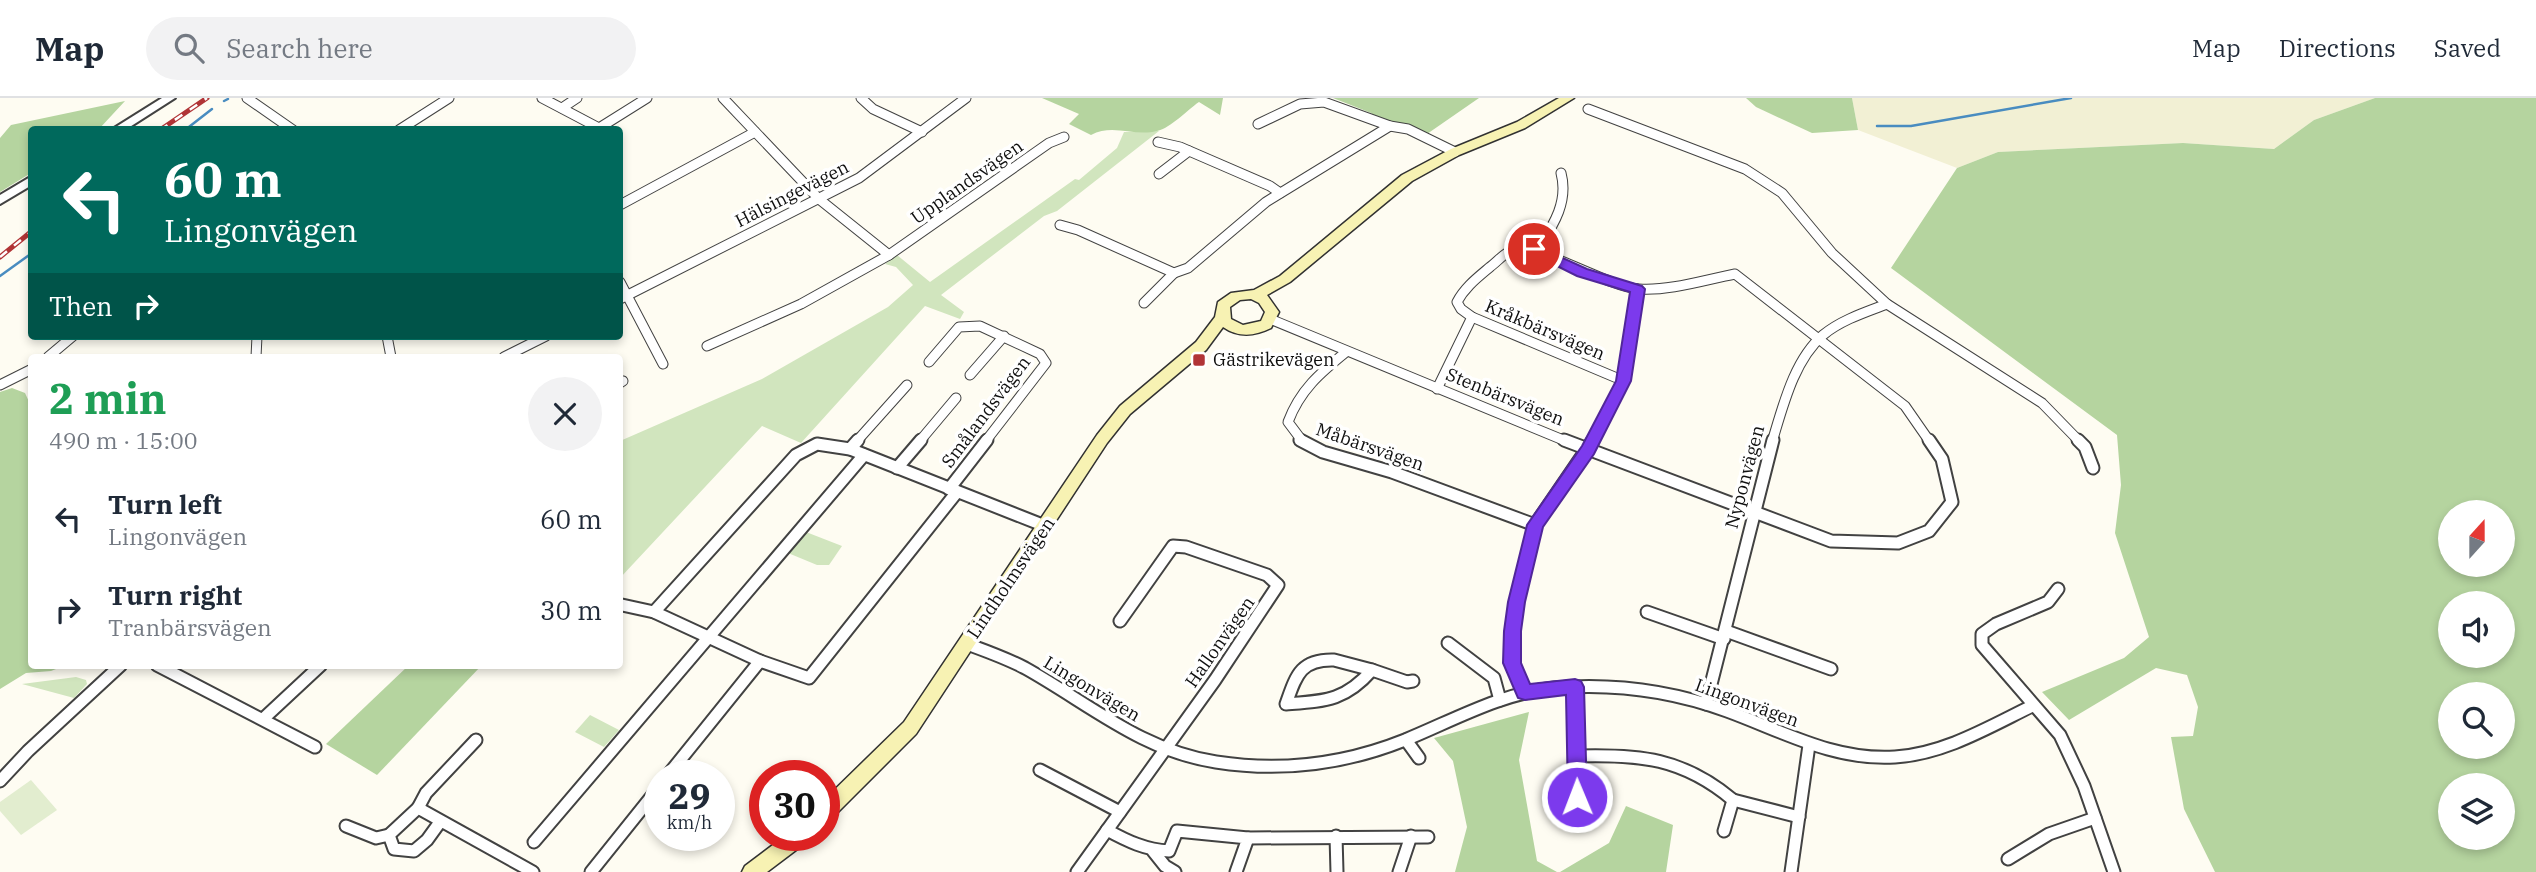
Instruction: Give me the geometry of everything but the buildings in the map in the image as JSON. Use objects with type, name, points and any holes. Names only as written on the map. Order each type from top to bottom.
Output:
[{"type":"main road","name":"Lindholmsvägen","points":[[840,797],[910,727],[1102,439],[1125,410],[1201,346],[1222,318],[1223,305],[1231,298],[1256,296],[1285,279],[1407,178],[1455,152],[1521,125],[1568,98]]},
{"type":"main road","name":"Lindholmsvägen","points":[[1201,346],[1238,330],[1250,330],[1269,316],[1285,279]]},
{"type":"main road","points":[[1256,296],[1269,316]]},
{"type":"main road","points":[[1222,318],[1238,330]]},
{"type":"main road","points":[[752,872],[780,851]]},
{"type":"street","points":[[123,126],[170,98]]},
{"type":"street","points":[[247,98],[285,126]]},
{"type":"street","points":[[407,126],[449,98]]},
{"type":"street","points":[[542,98],[593,126]]},
{"type":"street","points":[[562,108],[578,98]]},
{"type":"street","points":[[603,126],[648,98]]},
{"type":"street","points":[[723,98],[819,199],[889,254]]},
{"type":"street","points":[[861,98],[873,109],[922,132]]},
{"type":"street","name":"Hälsingevägen","points":[[623,297],[859,178],[966,98]]},
{"type":"street","points":[[1258,124],[1300,104],[1324,102],[1390,126],[1408,129],[1455,152]]},
{"type":"street","points":[[1588,110],[1745,169],[1782,193],[1832,253],[1887,304],[2042,403],[2085,447],[2093,468]]},
{"type":"street","points":[[1144,303],[1174,273],[1188,268],[1280,192],[1390,126]]},
{"type":"street","points":[[623,203],[755,132]]},
{"type":"street","name":"Upplandsvägen","points":[[707,345],[801,304],[889,254],[1049,143],[1064,137]]},
{"type":"street","points":[[1158,142],[1189,151],[1280,192]]},
{"type":"street","points":[[1159,174],[1189,151]]},
{"type":"street","points":[[1561,173],[1566,185],[1555,223],[1537,251],[1582,272],[1637,289],[1667,287],[1735,274],[1817,340],[1848,320],[1887,304]]},
{"type":"street","points":[[0,200],[28,182]]},
{"type":"street","points":[[1060,225],[1078,230],[1174,273]]},
{"type":"street","name":"Kråkbärsvägen","points":[[1537,251],[1518,247],[1508,252],[1464,289],[1457,302],[1461,309],[1472,317],[1624,381]]},
{"type":"street","points":[[1525,692],[1512,663],[1512,631],[1516,602],[1535,525],[1588,450],[1624,381],[1637,289]]},
{"type":"street","points":[[623,297],[663,364]]},
{"type":"street","name":"Stenbärsvägen","points":[[1269,316],[1285,327],[1588,450],[1830,541],[1898,543],[1929,531],[1952,502],[1942,459],[1905,406],[1817,340]]},
{"type":"street","points":[[1437,389],[1472,317]]},
{"type":"street","name":"Smålandsvägen","points":[[929,362],[959,327],[979,326],[1040,354],[1046,363],[953,491]]},
{"type":"street","name":"Smålandsvägen","points":[[970,375],[1004,336]]},
{"type":"street","points":[[51,354],[67,340]]},
{"type":"street","points":[[510,354],[538,340]]},
{"type":"street","name":"Nyponvägen","points":[[1706,704],[1725,635],[1751,513],[1785,401],[1817,340]]},
{"type":"street","name":"Måbärsvägen","points":[[1346,352],[1302,388],[1295,401],[1288,422],[1301,441],[1323,452],[1392,472],[1535,525]]},
{"type":"street","points":[[0,385],[28,371]]},
{"type":"street","points":[[20,376],[28,382]]},
{"type":"street","points":[[849,449],[907,385]]},
{"type":"street","name":"Smålandsvägen","points":[[897,468],[956,398]]},
{"type":"street","name":"Smålandsvägen","points":[[653,612],[796,455],[817,444],[849,449],[1045,526]]},
{"type":"street","points":[[534,842],[864,455]]},
{"type":"street","points":[[623,605],[653,612],[760,661],[809,678],[953,491]]},
{"type":"street","name":"Hallonvägen","points":[[1120,621],[1173,546],[1186,547],[1267,575],[1278,585],[1257,620],[1166,749]]},
{"type":"street","points":[[2058,589],[2048,602],[1996,624],[1982,634],[1982,645],[2032,706],[2060,735],[2084,786],[2114,872]]},
{"type":"street","points":[[1647,612],[1831,669]]},
{"type":"street","points":[[1448,643],[1494,678],[1500,700]]},
{"type":"street","name":"Lingonvägen","points":[[967,644],[1027,669],[1092,713],[1166,749],[1214,762],[1271,767],[1329,763],[1361,757],[1406,740],[1474,708],[1525,692],[1575,687],[1634,688],[1706,704],[1810,745],[1854,755],[1892,758],[1954,743],[2032,706]]},
{"type":"street","points":[[1372,670],[1356,690],[1335,700],[1286,704],[1299,671],[1324,660],[1340,659],[1413,681]]},
{"type":"street","points":[[680,760],[760,661]]},
{"type":"street","points":[[0,781],[27,751],[117,669]]},
{"type":"street","points":[[165,669],[315,747]]},
{"type":"street","points":[[263,719],[317,669]]},
{"type":"street","points":[[1575,687],[1577,797]]},
{"type":"street","points":[[346,826],[376,838],[390,835],[395,827],[418,808],[426,793],[476,740]]},
{"type":"street","points":[[1406,740],[1419,758]]},
{"type":"street","points":[[1791,872],[1810,745]]},
{"type":"street","points":[[1077,872],[1166,749]]},
{"type":"street","points":[[1576,756],[1618,754],[1666,760],[1714,782],[1733,800],[1799,817]]},
{"type":"street","points":[[1040,770],[1120,812]]},
{"type":"street","points":[[1724,831],[1733,800]]},
{"type":"street","points":[[591,872],[644,806]]},
{"type":"street","points":[[418,808],[533,872]]},
{"type":"street","points":[[2008,859],[2036,838],[2095,818]]},
{"type":"street","points":[[390,835],[394,849],[414,851],[427,840],[440,822]]},
{"type":"street","points":[[1107,831],[1148,850],[1175,872]]},
{"type":"street","points":[[1148,850],[1169,851],[1177,831],[1248,838],[1428,837]]},
{"type":"street","points":[[1336,836],[1337,872]]},
{"type":"street","points":[[1399,872],[1411,836]]},
{"type":"street","points":[[1236,872],[1248,838]]},
{"type":"shaded area","points":[[1852,98],[2375,98],[2314,120],[2274,149],[2183,143],[1998,152],[1957,168],[1858,130]]},
{"type":"green space","points":[[1042,98],[1223,98],[1220,115],[1199,102],[1173,123],[1157,131],[1107,130],[1091,135],[1069,124],[1079,114]]},
{"type":"green space","points":[[1333,98],[1479,98],[1427,134],[1396,122],[1382,123],[1371,113]]},
{"type":"green space","points":[[1746,98],[1852,98],[1858,130],[1812,133],[1756,107]]},
{"type":"green space","points":[[2375,98],[2536,98],[2536,872],[2215,872],[2184,809],[2171,737],[2193,736],[2198,707],[2187,675],[2156,668],[2069,720],[2042,692],[2124,658],[2149,637],[2115,533],[2121,485],[2117,435],[1891,268],[1957,168],[1998,152],[2183,143],[2274,149],[2314,120]]},
{"type":"green space","points":[[125,101],[102,126],[28,126],[28,175],[0,192],[0,138],[11,125]]},
{"type":"green space","points":[[1159,131],[1057,211],[1044,216],[941,295],[964,312],[960,319],[925,306],[801,443],[762,426],[623,575],[623,440],[762,379],[888,307],[913,285],[896,267],[885,264],[897,255],[930,282],[1075,179],[1079,180],[1117,148],[1124,132]]},
{"type":"green space","points":[[12,388],[25,393],[28,400],[28,669],[56,669],[26,673],[0,689],[0,392]]},
{"type":"green space","points":[[806,532],[842,546],[829,565],[817,565],[788,553]]},
{"type":"green space","points":[[405,669],[478,669],[377,775],[326,744]]},
{"type":"green space","points":[[76,677],[86,680],[87,684],[74,698],[22,684]]},
{"type":"green space","points":[[1529,712],[1519,760],[1537,861],[1557,872],[1455,872],[1467,827],[1453,761],[1434,738]]},
{"type":"green space","points":[[590,715],[619,730],[604,747],[575,732]]},
{"type":"green space","points":[[31,780],[57,810],[21,835],[0,811],[0,802]]},
{"type":"green space","points":[[1626,806],[1673,825],[1666,872],[1560,872],[1609,843]]},
{"type":"waterway","points":[[1877,126],[1911,126],[2071,98]]},
{"type":"waterway","points":[[224,101],[228,99]]},
{"type":"waterway","points":[[190,126],[212,109]]},
{"type":"waterway","points":[[0,276],[28,256]]},
{"type":"railway","points":[[166,126],[207,98]]},
{"type":"railway","points":[[0,257],[28,234]]},
{"type":"place","name":"Gästrikevägen","points":[[1199,360]]},
{"type":"route","points":[[1534,249],[1582,272],[1637,289],[1624,381],[1588,450],[1535,525],[1516,602],[1512,631],[1512,663],[1525,692],[1575,687],[1577,797]]}]
